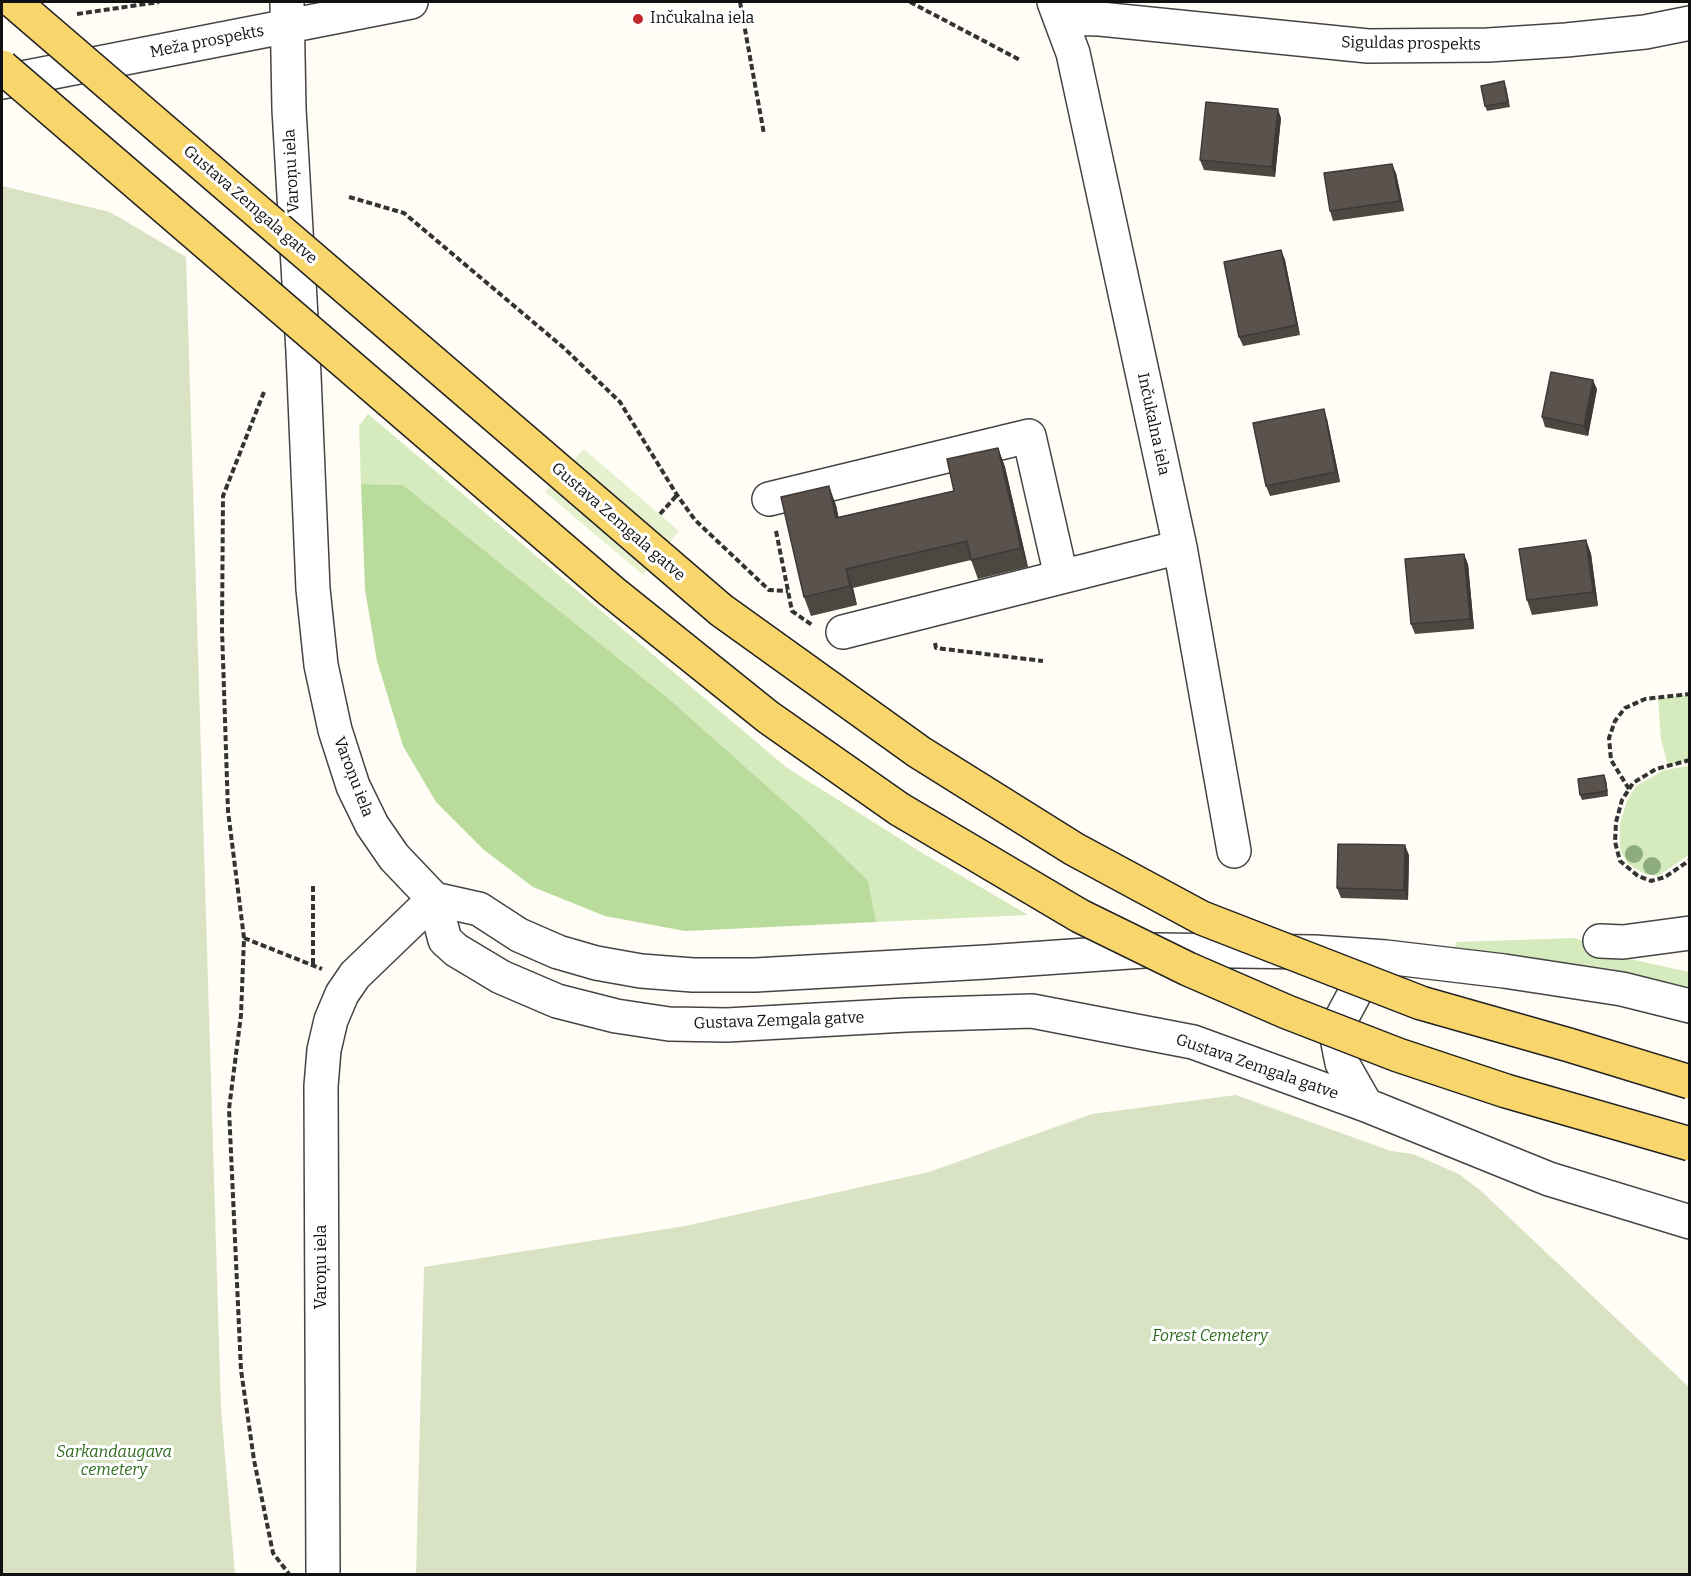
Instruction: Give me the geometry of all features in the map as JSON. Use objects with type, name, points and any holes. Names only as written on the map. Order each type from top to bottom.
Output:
[{"type":"main road","name":"Gustava Zemgala gatve","points":[[14,2],[721,610],[919,752],[1074,849],[1202,918],[1421,1003],[1689,1082]]},
{"type":"main road","points":[[2,67],[611,591],[768,717],[899,809],[1080,916],[1188,969],[1287,1012],[1398,1055],[1495,1087],[1689,1144]]},
{"type":"street","name":"Meža prospekts","points":[[2,82],[286,14],[411,2]]},
{"type":"street","name":"Siguldas prospekts","points":[[1057,10],[1100,19],[1368,46],[1488,45],[1566,40],[1645,32],[1689,23]]},
{"type":"street","name":"Inčukalna iela","points":[[1057,10],[1073,53],[1180,547],[1234,851]]},
{"type":"street","name":"Varoņu iela","points":[[286,14],[313,589],[321,665],[335,730],[362,806],[394,857],[434,899],[348,984],[331,1020],[324,1050],[321,1086],[323,1575]]},
{"type":"street","points":[[769,499],[1029,436],[1061,576]]},
{"type":"street","points":[[843,632],[1180,547]]},
{"type":"street","points":[[434,899],[479,909],[519,935],[558,952],[586,961],[640,971],[693,975],[755,975],[1158,950],[1314,951],[1504,971],[1622,989],[1689,1005]]},
{"type":"street","name":"Gustava Zemgala gatve","points":[[434,899],[445,940],[474,962],[529,990],[584,1009],[669,1024],[727,1025],[1032,1011],[1192,1041],[1365,1105],[1549,1179],[1689,1222]]},
{"type":"street","points":[[1600,941],[1623,942],[1689,933]]},
{"type":"street","points":[[1365,1105],[1342,1062],[1338,1043],[1341,1019],[1356,991],[1386,957]]},
{"type":"path","points":[[67,15],[159,2]]},
{"type":"path","points":[[740,2],[764,134]]},
{"type":"path","points":[[910,2],[1020,60]]},
{"type":"path","points":[[349,197],[404,213],[564,348],[620,402],[695,520],[769,590],[788,591]]},
{"type":"path","points":[[264,392],[223,496],[222,629],[228,811],[244,938],[242,1015],[229,1109],[241,1370],[254,1460],[273,1553],[289,1575]]},
{"type":"path","points":[[660,514],[677,495]]},
{"type":"path","points":[[769,499],[792,612],[822,633],[843,632]]},
{"type":"path","points":[[927,610],[936,648],[1043,661]]},
{"type":"path","points":[[1629,789],[1611,760],[1609,738],[1615,721],[1626,708],[1645,699],[1689,694]]},
{"type":"path","points":[[1689,760],[1656,769],[1633,783],[1622,800],[1616,822],[1615,842],[1620,861],[1638,876],[1651,881],[1665,877],[1689,860]]},
{"type":"path","points":[[313,886],[313,964]]},
{"type":"path","points":[[244,938],[313,964],[348,984]]},
{"type":"green space","name":"Sarkandaugava cemetery","points":[[2,186],[110,212],[186,257],[221,1409],[235,1574],[2,1574]]},
{"type":"green space","points":[[368,414],[786,767],[924,854],[1028,915],[876,922],[867,881],[815,829],[668,698],[403,485],[361,484],[359,426]]},
{"type":"green space","points":[[584,449],[679,531],[643,575],[545,492]]},
{"type":"green space","points":[[361,484],[403,485],[668,698],[815,829],[868,881],[876,922],[685,931],[605,916],[533,887],[484,850],[436,802],[403,746],[377,661],[365,589]]},
{"type":"green space","points":[[1689,694],[1689,760],[1668,766],[1661,740],[1658,699]]},
{"type":"green space","points":[[1689,766],[1689,855],[1658,876],[1645,874],[1628,864],[1620,850],[1620,823],[1627,801],[1636,786],[1664,770]]},
{"type":"green space","points":[[1575,938],[1621,957],[1689,972],[1689,987],[1611,969],[1455,947],[1456,942]]},
{"type":"green space","name":"Forest Cemetery","points":[[1236,1095],[1391,1151],[1413,1154],[1459,1174],[1481,1191],[1689,1387],[1689,1574],[416,1574],[424,1267],[685,1226],[929,1172],[1092,1114]]},
{"type":"building","points":[[1504,81],[1508,102],[1485,106],[1481,86]]},
{"type":"building","points":[[1206,102],[1278,109],[1272,167],[1200,160]]},
{"type":"building","points":[[1392,164],[1400,201],[1330,211],[1324,173]]},
{"type":"building","points":[[1281,250],[1297,325],[1239,337],[1224,262]]},
{"type":"building","points":[[1551,372],[1593,380],[1584,426],[1542,417]]},
{"type":"building","points":[[1324,409],[1336,472],[1266,486],[1253,423]]},
{"type":"building","points":[[998,448],[1021,548],[971,560],[967,541],[846,569],[850,586],[804,597],[781,497],[829,486],[836,518],[954,491],[947,459]]},
{"type":"building","points":[[1586,540],[1593,592],[1527,600],[1519,549]]},
{"type":"building","points":[[1464,554],[1470,619],[1411,624],[1405,559]]},
{"type":"building","points":[[1604,775],[1607,791],[1580,795],[1578,779]]},
{"type":"building","points":[[1338,844],[1405,845],[1404,890],[1337,888]]},
{"type":"place","name":"Inčukalna iela","points":[[638,19]]}]
